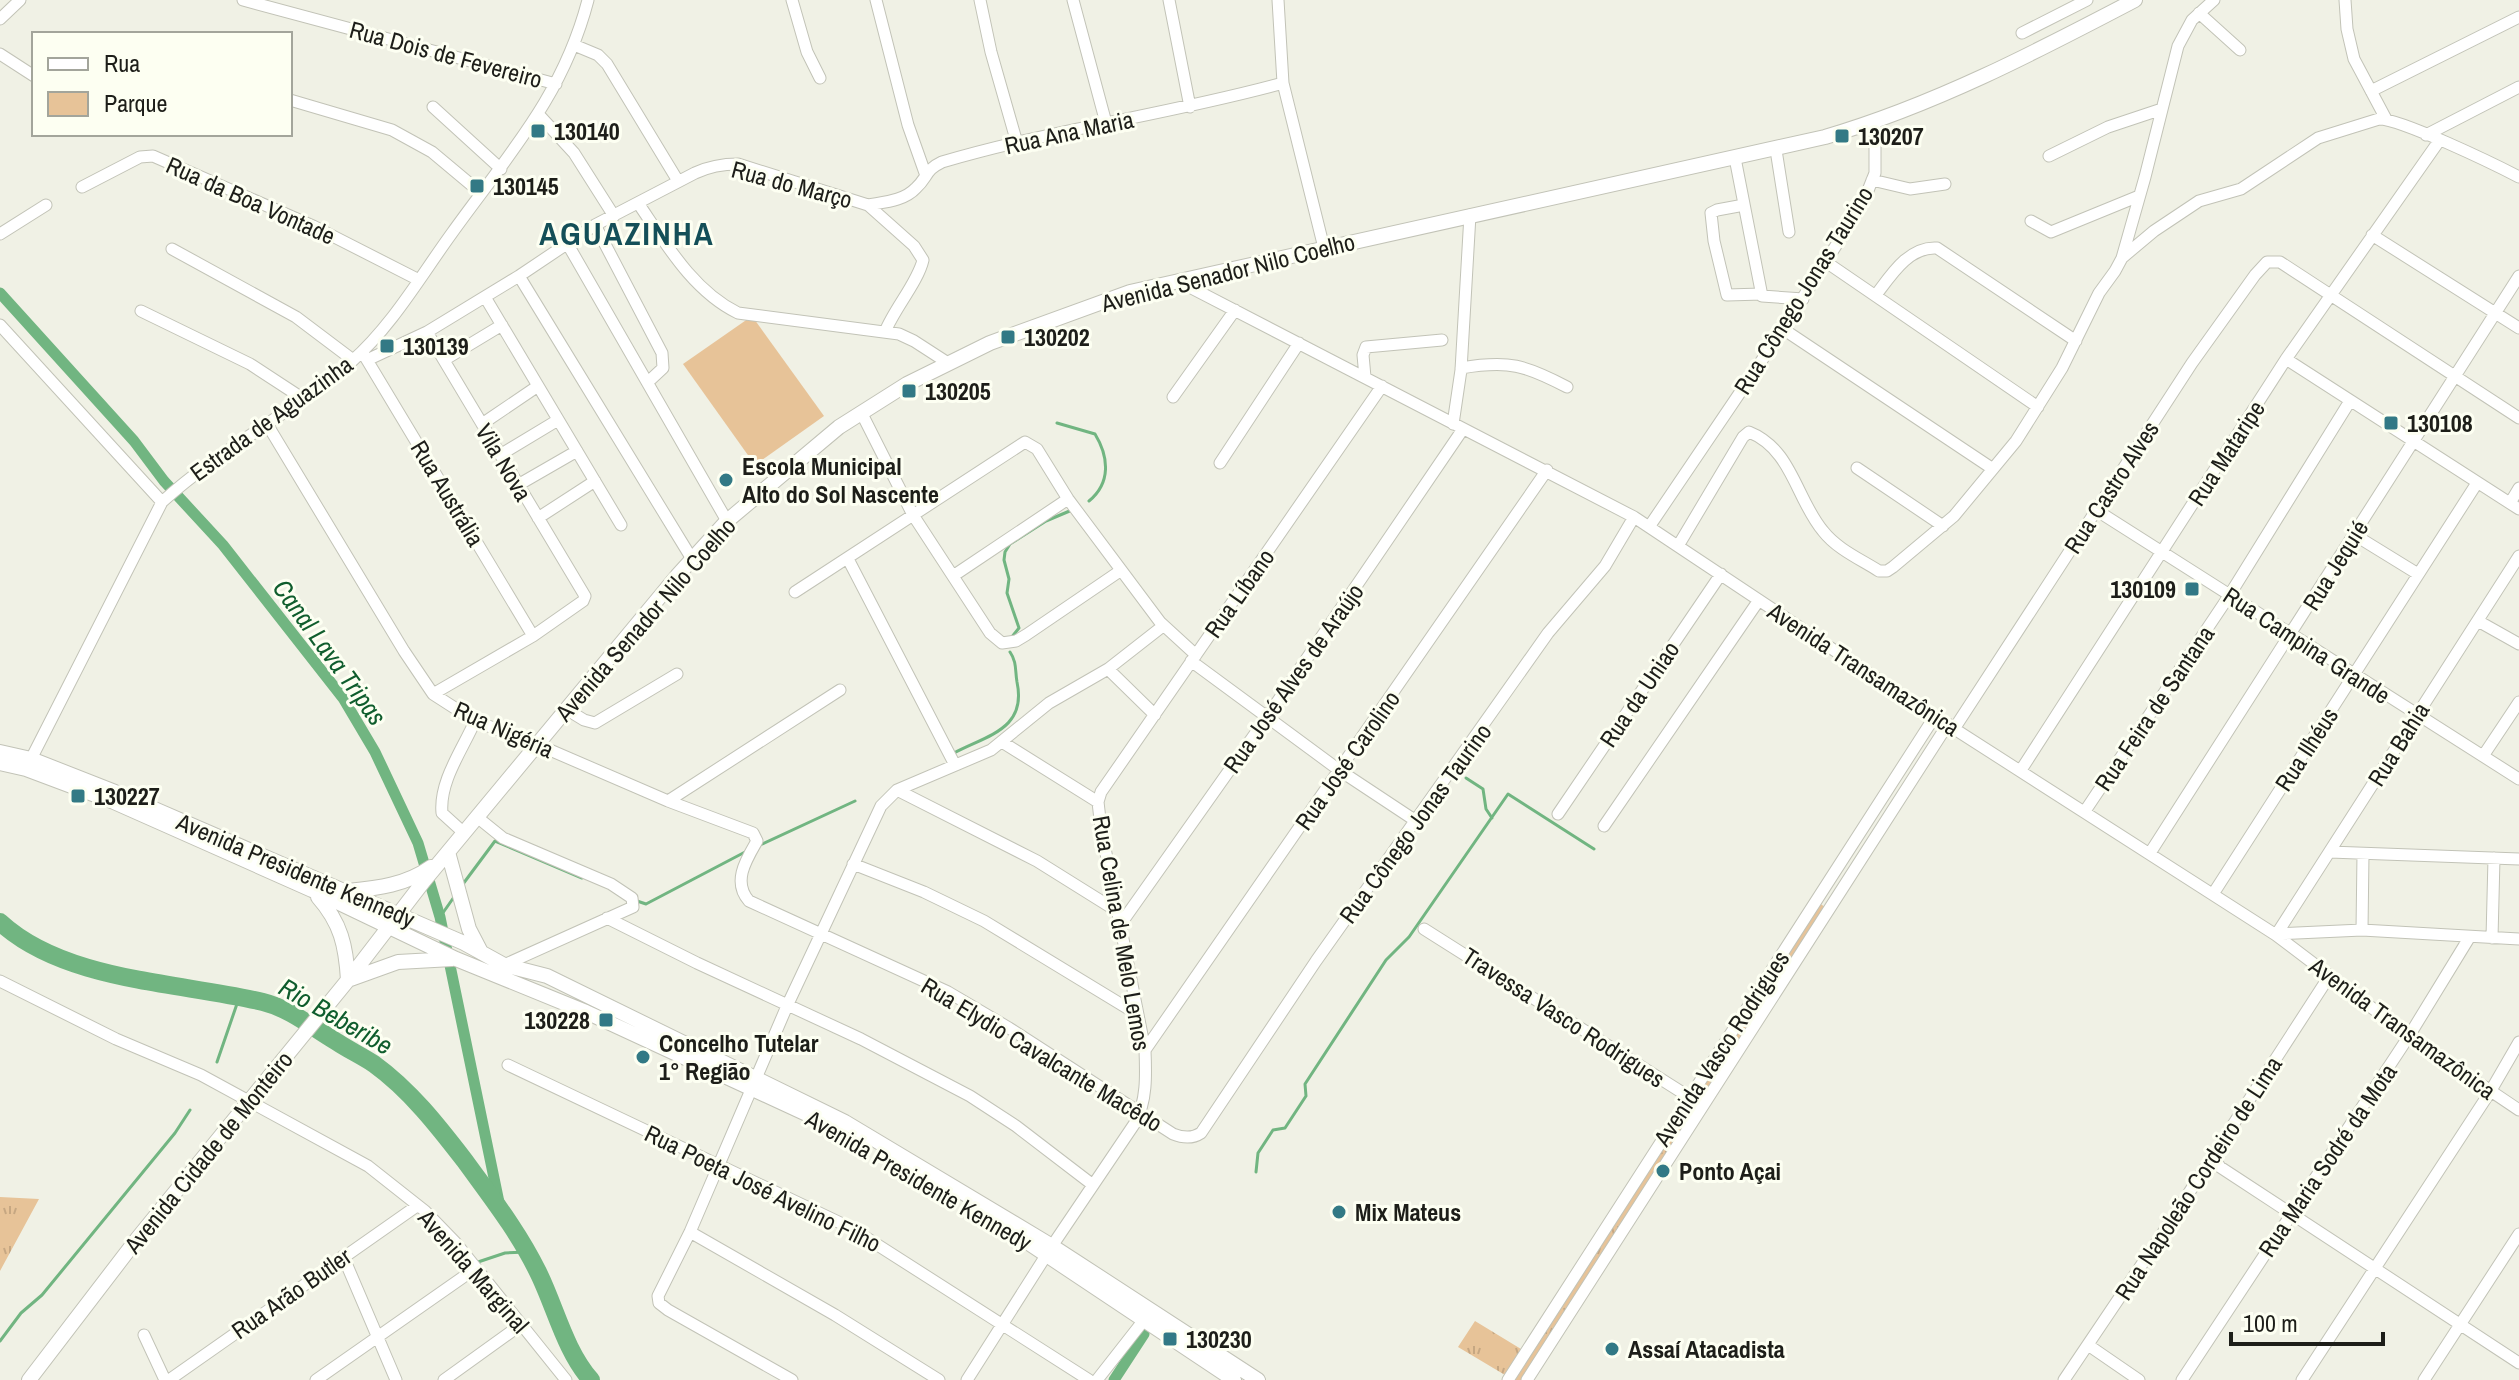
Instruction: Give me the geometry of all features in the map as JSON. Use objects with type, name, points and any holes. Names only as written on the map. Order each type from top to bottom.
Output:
[{"type":"main road","name":"Avenida Senador Nilo Coelho","points":[[394,920],[423,877],[444,857],[536,744],[727,521],[822,440],[861,412],[948,363],[1032,326],[1123,294],[1470,215],[1776,150],[1875,122],[1963,87],[2135,0]]},
{"type":"main road","name":"Avenida Presidente Kennedy","points":[[0,752],[312,890],[464,943],[503,972],[547,976],[680,1039],[754,1082]]},
{"type":"main road","name":"Avenida Presidente Kennedy","points":[[0,763],[28,764],[115,792],[344,891],[394,920],[434,953],[533,983],[576,1001],[586,1012],[845,1122],[1258,1380]]},
{"type":"main road","points":[[444,857],[472,936],[483,956]]},
{"type":"main road","points":[[344,891],[383,887],[423,877]]},
{"type":"main road","points":[[312,890],[338,924],[345,945],[348,980],[434,953]]},
{"type":"main road","name":"Avenida Cidade de Monteiro","points":[[29,1380],[137,1239],[394,920]]},
{"type":"main road","name":"Avenida Presidente Kennedy","points":[[1049,1250],[1144,1320],[1234,1380]]},
{"type":"street","points":[[0,19],[20,0]]},
{"type":"street","name":"Rua Dois de Fevereiro","points":[[243,0],[556,84]]},
{"type":"street","name":"Estrada de Aguazinha","points":[[28,764],[162,502],[189,477],[353,360],[365,355],[539,115],[574,45],[588,0]]},
{"type":"street","points":[[792,0],[807,52],[820,78]]},
{"type":"street","points":[[876,0],[908,125],[925,173]]},
{"type":"street","points":[[980,0],[1017,143]]},
{"type":"street","points":[[1073,0],[1106,123]]},
{"type":"street","points":[[1169,0],[1190,107]]},
{"type":"street","points":[[1278,0],[1283,83],[1324,248]]},
{"type":"street","points":[[2022,33],[2087,0]]},
{"type":"street","points":[[1857,468],[1943,526],[2016,441],[2122,258],[2178,46],[2199,13],[2214,0]]},
{"type":"street","points":[[2345,0],[2354,59],[2386,119]]},
{"type":"street","points":[[2199,13],[2240,50]]},
{"type":"street","points":[[2371,91],[2519,17]]},
{"type":"street","points":[[574,45],[598,55],[607,64],[678,181]]},
{"type":"street","points":[[0,54],[32,75]]},
{"type":"street","name":"Rua Ana Maria","points":[[868,205],[907,195],[917,188],[925,173],[942,162],[1283,83]]},
{"type":"street","points":[[2426,135],[2519,87]]},
{"type":"street","points":[[292,101],[392,130],[432,152],[481,193]]},
{"type":"street","points":[[433,107],[501,169]]},
{"type":"street","points":[[2049,156],[2108,127],[2162,109]]},
{"type":"street","points":[[539,115],[574,153],[614,216]]},
{"type":"street","points":[[2122,258],[2182,211],[2211,196],[2241,189],[2256,181],[2318,138],[2371,121],[2386,119],[2515,172]]},
{"type":"street","name":"Rua Cônego Jonas Taurino","points":[[1649,527],[1803,299],[1863,203],[1877,157],[1875,122]]},
{"type":"street","name":"Rua Mataripe","points":[[2021,770],[2286,359],[2439,141]]},
{"type":"street","points":[[1776,150],[1789,232]]},
{"type":"street","name":"Rua da Boa Vontade","points":[[82,187],[140,157],[153,156],[313,226],[419,280]]},
{"type":"street","points":[[1735,158],[1762,294],[1767,298],[1803,299]]},
{"type":"street","name":"Rua do Março","points":[[365,355],[427,332],[595,225],[712,165],[738,164],[868,205],[914,246],[923,260],[920,272],[899,303],[885,332]]},
{"type":"street","points":[[1872,180],[1910,189],[1945,184]]},
{"type":"street","points":[[2031,221],[2051,232],[2139,196]]},
{"type":"street","points":[[638,203],[692,279],[721,305],[738,313],[885,332],[914,341],[948,363]]},
{"type":"street","points":[[0,234],[46,205]]},
{"type":"street","points":[[1744,205],[1711,213],[1714,241],[1727,295],[1762,294]]},
{"type":"street","name":"Rua José Alves de Araújo","points":[[1120,925],[1267,717],[1458,426],[1470,215]]},
{"type":"street","points":[[595,225],[662,353],[663,368],[648,382]]},
{"type":"street","points":[[2372,235],[2519,328]]},
{"type":"street","points":[[567,243],[727,521]]},
{"type":"street","points":[[1876,295],[1907,258],[1928,247],[1937,248],[2076,341]]},
{"type":"street","points":[[172,249],[296,317],[353,360]]},
{"type":"street","points":[[1826,262],[2038,407]]},
{"type":"street","name":"Rua Castro Alves","points":[[1951,726],[2192,363],[2255,275],[2267,262],[2280,262],[2330,297]]},
{"type":"street","points":[[519,276],[692,559]]},
{"type":"street","name":"Rua Jequié","points":[[2150,853],[2519,276]]},
{"type":"street","name":"Avenida Transamazônica","points":[[1177,281],[1634,517],[1935,716],[2277,934],[2409,1036],[2519,1110]]},
{"type":"street","points":[[485,297],[621,525]]},
{"type":"street","points":[[2330,297],[2519,418]]},
{"type":"street","points":[[1173,397],[1235,310]]},
{"type":"street","points":[[141,311],[250,364],[302,398]]},
{"type":"street","points":[[0,325],[162,502]]},
{"type":"street","points":[[444,360],[502,325]]},
{"type":"street","points":[[1783,329],[1993,469]]},
{"type":"street","name":"Vila Nova","points":[[427,332],[585,596],[583,601],[533,636]]},
{"type":"street","points":[[1365,377],[1363,355],[1366,347],[1442,340]]},
{"type":"street","points":[[1220,463],[1299,343]]},
{"type":"street","name":"Rua Austrália","points":[[365,355],[533,636]]},
{"type":"street","points":[[2286,359],[2514,506],[2519,488]]},
{"type":"street","points":[[1461,368],[1491,363],[1508,364],[1539,373],[1567,387]]},
{"type":"street","points":[[482,424],[538,386]]},
{"type":"street","name":"Rua Líbano","points":[[1098,802],[1108,782],[1382,386]]},
{"type":"street","name":"Rua Feira de Santana","points":[[2085,811],[2229,596],[2350,401]]},
{"type":"street","points":[[861,412],[913,515],[990,633],[1002,643],[1026,635],[1120,571]]},
{"type":"street","points":[[500,455],[558,420]]},
{"type":"street","name":"Rua Nigéria","points":[[267,424],[433,694],[475,721],[753,833],[757,841],[746,860]]},
{"type":"street","name":"Rua Cônego Jonas Taurino","points":[[1678,546],[1743,437],[1749,432],[1783,459],[1814,520],[1832,541],[1879,571],[1893,567],[1943,526]]},
{"type":"street","points":[[795,592],[1021,443],[1028,443],[1037,449],[1068,499],[1120,571],[1163,626],[1193,658],[1339,770],[1416,821]]},
{"type":"street","points":[[518,485],[577,451]]},
{"type":"street","name":"Rua José Carolino","points":[[1145,1050],[1547,470]]},
{"type":"street","points":[[538,518],[595,481]]},
{"type":"street","name":"Rua Ilhéus","points":[[2213,894],[2477,483]]},
{"type":"street","points":[[953,576],[1068,499]]},
{"type":"street","name":"Rua Campina Grande","points":[[2096,510],[2519,779]]},
{"type":"street","name":"Rua Cônego Jonas Taurino","points":[[1201,1133],[1316,961],[1548,633],[1605,566],[1634,517]]},
{"type":"street","points":[[2353,534],[2418,574]]},
{"type":"street","name":"Rua Bahia","points":[[2277,934],[2519,556]]},
{"type":"street","points":[[848,559],[955,765]]},
{"type":"street","name":"Rua da Uniao","points":[[1558,814],[1721,574]]},
{"type":"street","points":[[1604,826],[1759,600]]},
{"type":"street","points":[[2478,621],[2519,644]]},
{"type":"street","points":[[792,1380],[668,1310],[657,1299],[690,1232],[820,933],[881,806],[897,790],[1002,742],[1049,703],[1108,669],[1163,626]]},
{"type":"street","points":[[433,694],[533,636]]},
{"type":"street","points":[[1108,669],[1155,715]]},
{"type":"street","points":[[566,709],[595,723],[677,674]]},
{"type":"street","points":[[668,801],[840,690]]},
{"type":"street","points":[[2483,756],[2519,702]]},
{"type":"street","name":"Avenida Vasco Rodrigues","points":[[1508,1380],[1935,716]]},
{"type":"street","points":[[464,833],[442,813],[442,801],[445,786],[475,721]]},
{"type":"street","name":"Avenida Vasco Rodrigues","points":[[1527,1380],[1904,792],[1951,726]]},
{"type":"street","points":[[1002,742],[1098,802]]},
{"type":"street","points":[[1891,783],[1904,792]]},
{"type":"street","points":[[897,790],[1037,861],[1117,911]]},
{"type":"street","name":"Rua Celina de Melo Lemos","points":[[1098,802],[1145,1050],[1141,1112]]},
{"type":"street","points":[[477,817],[503,838],[611,884],[632,901],[607,918],[503,972]]},
{"type":"street","points":[[2330,852],[2519,859]]},
{"type":"street","points":[[2362,930],[2363,854]]},
{"type":"street","points":[[2492,938],[2494,858]]},
{"type":"street","name":"Rua Elydio Cavalcante Macêdo","points":[[746,860],[741,883],[749,901],[948,992],[1179,1136],[1195,1137],[1201,1133]]},
{"type":"street","points":[[853,864],[924,892],[984,921],[1137,1014]]},
{"type":"street","points":[[607,918],[874,1046],[992,1109],[1093,1185]]},
{"type":"street","name":"Travessa Vasco Rodrigues","points":[[1424,929],[1703,1106]]},
{"type":"street","points":[[2277,934],[2362,930],[2519,939]]},
{"type":"street","name":"Rua Maria Sodré da Mota","points":[[2182,1380],[2409,1036],[2469,938]]},
{"type":"street","name":"Rua Napoleão Cordeiro de Lima","points":[[2064,1380],[2330,975]]},
{"type":"street","name":"Avenida Marginal","points":[[0,981],[116,1039],[201,1075],[368,1166],[425,1211],[481,1272],[566,1380]]},
{"type":"street","points":[[2302,1380],[2490,1092],[2519,1042]]},
{"type":"street","name":"Rua Poeta José Avelino Filho","points":[[508,1065],[851,1228],[1089,1380]]},
{"type":"street","points":[[967,1380],[1141,1112]]},
{"type":"street","points":[[2208,1160],[2519,1363]]},
{"type":"street","name":"Rua Arão Butler","points":[[167,1380],[414,1208]]},
{"type":"street","points":[[690,1232],[823,1307],[939,1380]]},
{"type":"street","points":[[2424,1380],[2519,1234]]},
{"type":"street","points":[[343,1256],[396,1380]]},
{"type":"street","points":[[316,1380],[375,1334],[469,1273]]},
{"type":"street","points":[[1097,1380],[1144,1320]]},
{"type":"street","points":[[444,1380],[515,1329]]},
{"type":"street","points":[[144,1335],[167,1380]]},
{"type":"street","points":[[2088,1345],[2139,1380]]},
{"type":"green space","points":[[752,316],[824,416],[755,465],[683,364]]},
{"type":"green space","points":[[1819,903],[1825,907],[1708,1090],[1702,1086]]},
{"type":"green space","points":[[1690,1107],[1696,1110],[1524,1380],[1515,1380]]},
{"type":"green space","points":[[0,1197],[39,1199],[0,1271]]},
{"type":"green space","points":[[1475,1321],[1521,1349],[1505,1375],[1458,1347]]},
{"type":"waterway","name":"Canal Lava Tripas","points":[[0,293],[223,545],[343,698],[375,752],[418,843],[440,917],[500,1207]]},
{"type":"waterway","points":[[1057,423],[1095,434],[1100,443],[1106,469],[1101,486],[1089,501]]},
{"type":"waterway","points":[[1011,638],[1019,628],[1007,593],[1009,579],[1005,552],[1010,544],[1046,521],[1072,510]]},
{"type":"waterway","points":[[954,753],[992,735],[1010,720],[1016,710],[1019,698],[1015,663],[1010,652]]},
{"type":"waterway","points":[[1466,778],[1483,789],[1486,809],[1492,818]]},
{"type":"waterway","points":[[1256,1172],[1258,1153],[1273,1130],[1285,1128],[1306,1096],[1305,1084],[1386,960],[1409,937],[1508,794],[1594,849]]},
{"type":"waterway","points":[[758,846],[855,801]]},
{"type":"waterway","points":[[463,884],[495,841],[582,878]]},
{"type":"waterway","points":[[637,901],[646,904],[747,851]]},
{"type":"waterway","points":[[440,917],[454,897]]},
{"type":"waterway","name":"Rio Beberibe","points":[[0,922],[27,942],[57,957],[90,968],[273,1005],[374,1064],[400,1085],[434,1122],[504,1215],[544,1285],[574,1356],[591,1380]]},
{"type":"waterway","points":[[217,1062],[239,998]]},
{"type":"waterway","points":[[0,1341],[21,1313],[42,1295],[175,1133],[190,1110]]},
{"type":"waterway","points":[[475,1263],[505,1253],[527,1252]]},
{"type":"waterway","points":[[1114,1380],[1144,1334]]},
{"type":"place","name":"130140","points":[[538,131]]},
{"type":"place","name":"130207","points":[[1842,136]]},
{"type":"place","name":"130145","points":[[477,186]]},
{"type":"place","name":"130202","points":[[1008,337]]},
{"type":"place","name":"130139","points":[[387,346]]},
{"type":"place","name":"130205","points":[[909,391]]},
{"type":"place","name":"130108","points":[[2391,423]]},
{"type":"place","name":"Escola Municipal Alto do Sol Nascente","points":[[726,480]]},
{"type":"place","name":"130109","points":[[2192,589]]},
{"type":"place","name":"130227","points":[[78,796]]},
{"type":"place","name":"130228","points":[[606,1020]]},
{"type":"place","name":"Concelho Tutelar 1° Região","points":[[643,1057]]},
{"type":"place","name":"Ponto Açai","points":[[1663,1171]]},
{"type":"place","name":"Mix Mateus","points":[[1339,1212]]},
{"type":"place","name":"130230","points":[[1170,1339]]},
{"type":"place","name":"Assaí Atacadista","points":[[1612,1349]]},
{"type":"district","name":"AGUAZINHA","points":[[627,233]]}]
